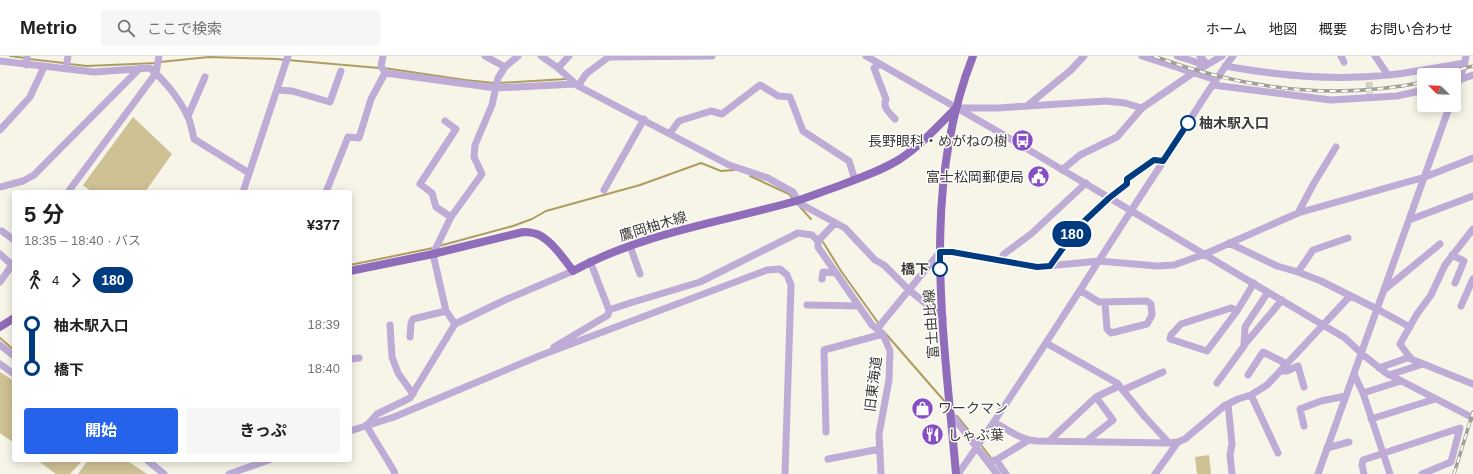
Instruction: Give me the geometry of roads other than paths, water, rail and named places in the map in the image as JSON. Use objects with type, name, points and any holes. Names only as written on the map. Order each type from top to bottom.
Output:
[{"type":"main road","name":"富士由比線","points":[[957,474],[943,318],[940,215],[946,155],[964,78],[973,56]]},
{"type":"main road","name":"鷹岡柚木線","points":[[573,270],[630,246],[676,230],[797,201],[855,180],[899,160],[914,148],[956,108]]},
{"type":"main road","points":[[352,270],[433,254],[523,232],[531,232],[541,236],[573,270]]},
{"type":"main road","points":[[0,326],[12,319]]},
{"type":"street","points":[[69,190],[157,70],[159,57],[168,56]]},
{"type":"street","points":[[244,190],[288,56]]},
{"type":"street","points":[[327,190],[348,137],[359,138],[371,99],[383,70],[383,56]]},
{"type":"street","points":[[485,56],[505,67]]},
{"type":"street","points":[[455,324],[446,311],[433,254],[451,217],[482,174],[474,157],[475,145],[492,104],[497,80],[505,67],[518,56]]},
{"type":"street","points":[[541,56],[558,68],[576,84],[729,165],[768,178],[793,192],[797,201],[807,208],[845,228],[875,260],[884,265],[908,289],[943,318]]},
{"type":"street","points":[[558,68],[569,56]]},
{"type":"street","points":[[383,70],[496,88],[576,84],[586,74],[610,57],[712,56]]},
{"type":"street","points":[[866,56],[997,130],[1109,198],[1324,324],[1345,338],[1362,354],[1389,375],[1473,418]]},
{"type":"street","points":[[1027,106],[1071,70],[1084,56]]},
{"type":"street","points":[[1142,56],[1215,82],[1331,100],[1397,96],[1417,92]]},
{"type":"street","points":[[1177,56],[1206,65]]},
{"type":"street","points":[[1200,56],[1206,65]]},
{"type":"street","points":[[1062,170],[1080,155],[1117,137],[1142,108],[1193,73],[1222,56]]},
{"type":"street","points":[[957,474],[984,438],[1081,291],[1131,210],[1233,56]]},
{"type":"street","points":[[1375,56],[1388,75]]},
{"type":"street","points":[[66,68],[68,58]]},
{"type":"street","points":[[1225,66],[1294,77],[1369,79],[1465,60]]},
{"type":"street","points":[[1461,70],[1465,60]]},
{"type":"street","points":[[0,61],[26,61],[44,67],[94,72],[140,68],[157,70],[188,116],[194,139],[249,173]]},
{"type":"street","points":[[880,64],[874,68],[886,99],[884,103],[885,108],[895,119]]},
{"type":"street","points":[[0,130],[30,97],[44,67]]},
{"type":"street","points":[[0,187],[23,181],[34,175],[140,68]]},
{"type":"street","points":[[277,90],[292,91],[330,102],[341,72]]},
{"type":"street","points":[[1461,80],[1473,75]]},
{"type":"street","points":[[188,116],[205,77]]},
{"type":"street","points":[[670,133],[679,121],[712,111],[722,114],[760,85],[778,96],[790,97],[803,131],[849,161],[855,180]]},
{"type":"street","points":[[956,108],[1027,106],[1106,101],[1126,103],[1142,108]]},
{"type":"street","points":[[1316,474],[1362,354],[1448,112]]},
{"type":"street","points":[[604,190],[644,119]]},
{"type":"street","points":[[445,121],[456,128],[420,184],[432,193],[436,207],[451,217]]},
{"type":"street","points":[[1298,213],[1336,147]]},
{"type":"street","points":[[826,432],[824,350],[880,332],[908,289],[940,252],[952,252],[1037,267],[1099,261],[1157,266],[1174,265],[1205,254],[1298,213],[1425,177],[1473,158]]},
{"type":"street","points":[[1050,266],[1078,227],[1109,198],[1127,184],[1127,179],[1154,160],[1163,161]]},
{"type":"street","points":[[1001,260],[1004,254],[1030,234],[1086,183]]},
{"type":"street","points":[[1410,220],[1473,196]]},
{"type":"street","points":[[835,222],[818,241],[818,247],[858,306],[872,325],[880,332]]},
{"type":"street","points":[[1473,229],[1445,265],[1431,295],[1400,344],[1411,359],[1473,384]]},
{"type":"street","points":[[2,231],[12,238]]},
{"type":"street","points":[[609,310],[630,302],[700,282],[798,233],[812,235],[818,241]]},
{"type":"street","points":[[1298,272],[1313,250],[1348,238]]},
{"type":"street","points":[[1229,243],[1277,266],[1321,281],[1410,327]]},
{"type":"street","points":[[1384,290],[1440,244]]},
{"type":"street","points":[[630,246],[640,274]]},
{"type":"street","points":[[0,254],[12,263]]},
{"type":"street","points":[[1452,256],[1464,261],[1455,283]]},
{"type":"street","points":[[539,356],[608,315],[609,310],[590,262]]},
{"type":"street","points":[[0,282],[12,265]]},
{"type":"street","points":[[352,430],[394,416],[539,356],[767,270],[780,269],[787,275],[791,285],[785,474]]},
{"type":"street","points":[[366,426],[378,414],[410,398],[455,324],[573,270]]},
{"type":"street","points":[[822,279],[823,272],[836,273]]},
{"type":"street","points":[[1461,306],[1473,279]]},
{"type":"street","points":[[1237,311],[1231,308],[1181,324],[1171,335],[1170,339],[1207,351],[1237,311],[1254,283]]},
{"type":"street","points":[[1081,291],[1099,302],[1105,303],[1147,301],[1151,304],[1152,315],[1147,324],[1110,333],[1107,329],[1105,303]]},
{"type":"street","points":[[1244,346],[1245,327],[1268,292]]},
{"type":"street","points":[[994,422],[1029,440],[1178,442],[1185,439],[1228,404],[1251,395],[1267,385],[1350,296]]},
{"type":"street","points":[[1218,383],[1244,346],[1282,300]]},
{"type":"street","points":[[807,305],[858,306]]},
{"type":"street","points":[[410,337],[411,322],[413,319],[446,311]]},
{"type":"street","points":[[390,325],[392,357],[398,373],[412,394]]},
{"type":"street","name":"旧東海道","points":[[880,332],[890,352],[889,380],[879,434],[880,474]]},
{"type":"street","points":[[1046,343],[1117,383],[1144,417],[1169,443]]},
{"type":"street","points":[[0,344],[12,354]]},
{"type":"street","points":[[1248,375],[1263,352],[1287,364]]},
{"type":"street","points":[[1379,368],[1410,357]]},
{"type":"street","points":[[352,359],[359,358]]},
{"type":"street","points":[[0,364],[12,373]]},
{"type":"street","points":[[1389,375],[1423,364]]},
{"type":"street","points":[[1281,371],[1287,371],[1298,366],[1304,387]]},
{"type":"street","points":[[1049,441],[1096,397],[1163,372]]},
{"type":"street","points":[[1354,374],[1363,394],[1390,474]]},
{"type":"street","points":[[1363,394],[1401,381]]},
{"type":"street","points":[[1251,395],[1278,453]]},
{"type":"street","points":[[1304,426],[1300,409],[1321,401],[1346,396]]},
{"type":"street","points":[[1089,442],[1089,439],[1113,420],[1096,397]]},
{"type":"street","points":[[1371,419],[1435,399]]},
{"type":"street","points":[[1228,404],[1232,444],[1230,455],[1232,474]]},
{"type":"street","points":[[951,414],[978,447],[997,474]]},
{"type":"street","points":[[366,426],[394,470],[395,474]]},
{"type":"street","points":[[1364,474],[1362,465],[1363,460],[1460,428],[1451,462],[1422,474]]},
{"type":"street","points":[[988,461],[996,460],[1029,440]]},
{"type":"street","points":[[1156,474],[1178,442]]},
{"type":"street","points":[[1327,448],[1349,442]]},
{"type":"street","points":[[828,459],[880,449]]},
{"type":"street","points":[[996,460],[1006,474]]},
{"type":"street","points":[[149,462],[164,474]]},
{"type":"street","points":[[229,474],[263,462]]},
{"type":"waterway","points":[[10,56],[25,58]]},
{"type":"waterway","points":[[160,62],[209,57],[276,59],[379,68]]},
{"type":"waterway","points":[[29,59],[64,63]]},
{"type":"waterway","points":[[69,64],[87,66],[156,63]]},
{"type":"waterway","points":[[384,68],[494,83]]},
{"type":"waterway","points":[[499,83],[566,79]]},
{"type":"waterway","points":[[439,246],[513,226],[532,219],[546,211],[640,185],[701,163],[721,171],[735,170]]},
{"type":"waterway","points":[[750,176],[789,194],[793,199]]},
{"type":"waterway","points":[[800,207],[811,219]]},
{"type":"waterway","points":[[823,242],[841,271],[879,324]]},
{"type":"waterway","points":[[352,265],[433,248]]},
{"type":"waterway","points":[[886,334],[946,403]]},
{"type":"waterway","points":[[0,338],[12,348]]},
{"type":"waterway","points":[[957,416],[978,442]]},
{"type":"waterway","points":[[981,445],[991,458]]},
{"type":"tunnel","points":[[1369,82],[1370,98]]},
{"type":"railway","points":[[1154,56],[1220,77],[1254,84],[1287,88],[1321,91],[1355,91],[1389,88],[1417,83]]},
{"type":"railway","points":[[1461,69],[1473,66]]},
{"type":"railway","points":[[1454,474],[1473,412]]},
{"type":"place","name":"柚木駅入口","points":[[1188,123]]},
{"type":"place","name":"長野眼科・めがねの樹","points":[[1023,141]]},
{"type":"place","name":"富士松岡郵便局","points":[[1039,177]]},
{"type":"place","name":"橋下","points":[[940,269]]},
{"type":"place","name":"ワークマン","points":[[922,408]]},
{"type":"place","name":"しゃぶ葉","points":[[933,435]]}]
